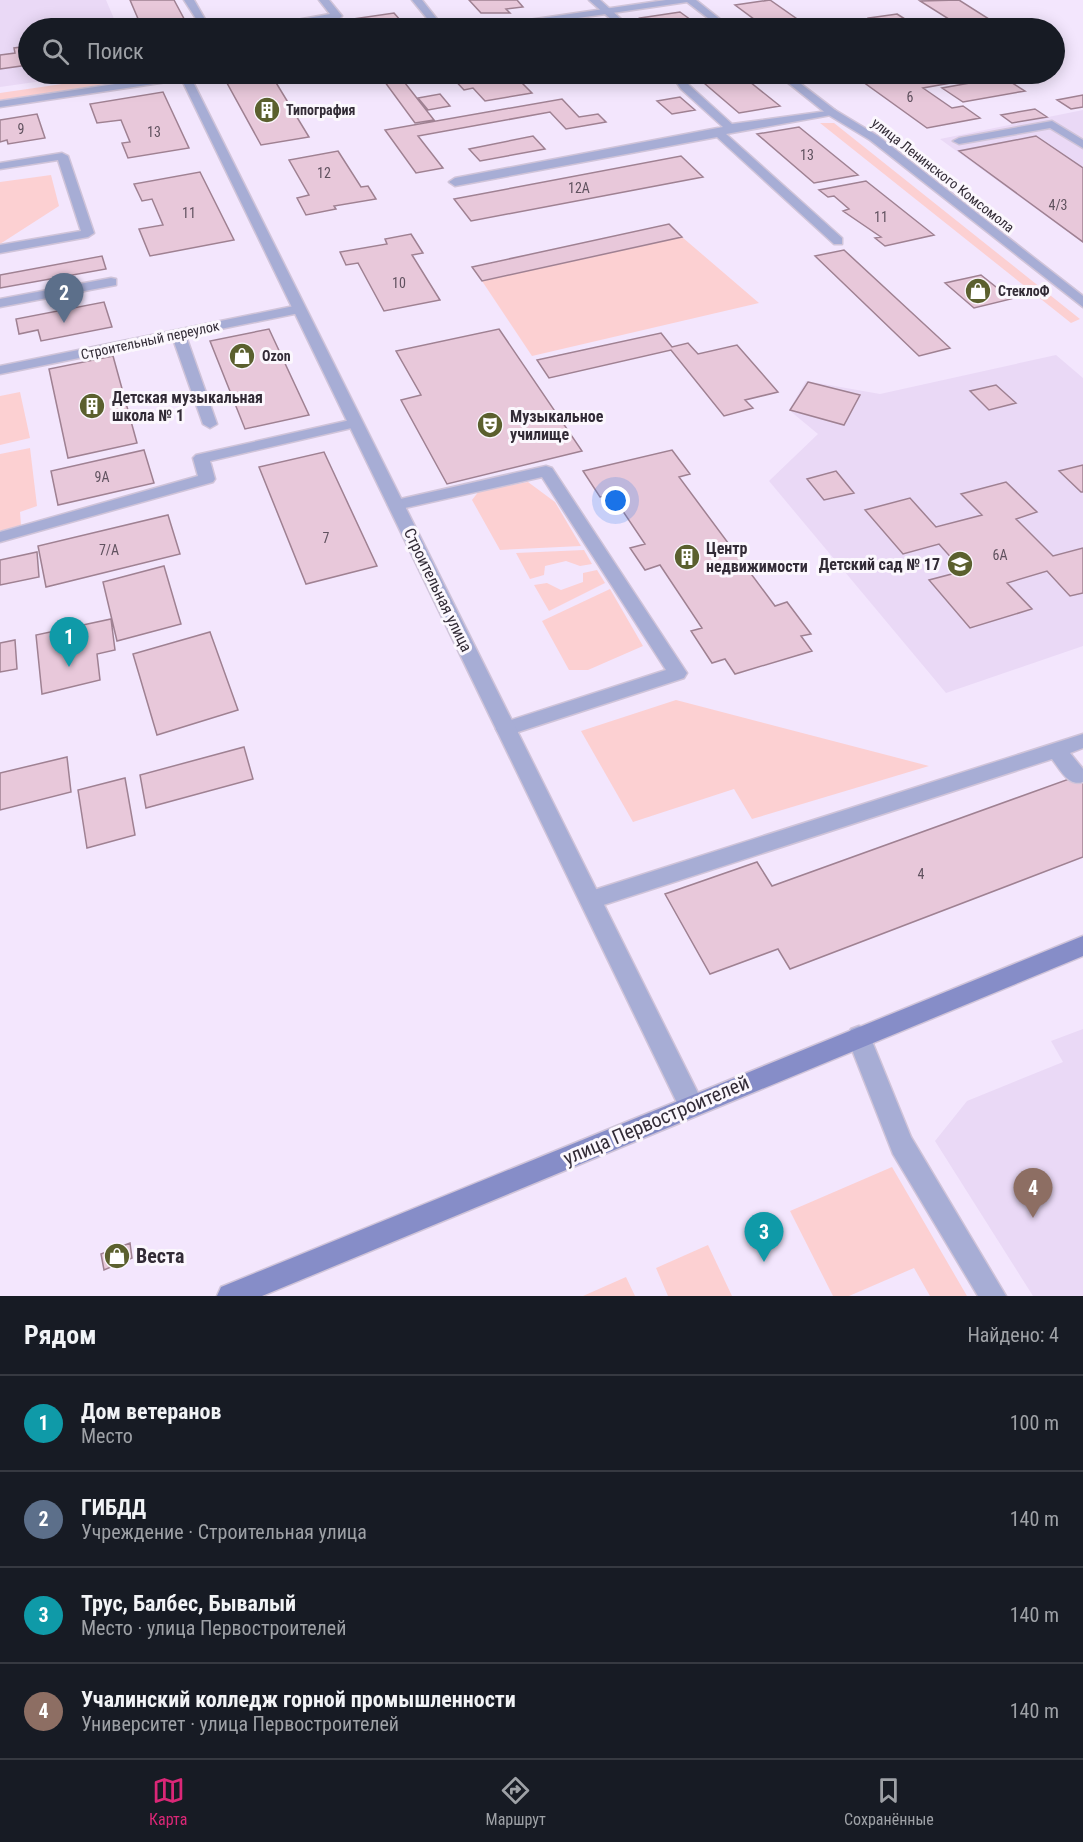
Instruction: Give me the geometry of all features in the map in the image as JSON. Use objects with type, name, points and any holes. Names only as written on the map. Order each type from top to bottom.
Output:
[{"type":"main road","name":"улица Первостроителей","points":[[230,1296],[1083,946]]},
{"type":"street","points":[[189,0],[200,18]]},
{"type":"street","points":[[324,0],[337,16],[324,18]]},
{"type":"street","points":[[417,0],[432,18]]},
{"type":"street","points":[[594,0],[614,18]]},
{"type":"street","points":[[565,18],[687,0],[712,18]]},
{"type":"street","points":[[0,104],[133,84]]},
{"type":"street","name":"Строительная улица","points":[[197,84],[299,309],[691,1105]]},
{"type":"street","points":[[683,84],[724,131],[838,241]]},
{"type":"street","name":"улица Ленинского Комсомола","points":[[795,84],[831,112],[874,138],[1083,303]]},
{"type":"street","points":[[455,182],[831,112]]},
{"type":"street","points":[[959,141],[1052,124],[1083,145]]},
{"type":"street","points":[[0,166],[62,156],[88,233],[0,249]]},
{"type":"street","points":[[0,303],[111,282]]},
{"type":"street","name":"Строительный переулок","points":[[0,370],[299,309]]},
{"type":"street","points":[[178,334],[210,424]]},
{"type":"street","points":[[0,537],[207,479],[201,458],[355,423]]},
{"type":"street","points":[[396,505],[546,471],[678,673],[506,729]]},
{"type":"street","points":[[591,900],[1083,741]]},
{"type":"street","points":[[1056,750],[1077,776]]},
{"type":"street","points":[[859,1037],[902,1145],[993,1296]]},
{"type":"shaded area","points":[[0,0],[106,0],[114,18],[18,18],[18,84],[21,84],[0,87]]},
{"type":"shaded area","points":[[62,84],[106,84],[0,100],[0,93]]},
{"type":"shaded area","points":[[1083,110],[1083,243],[940,139]]},
{"type":"shaded area","points":[[820,123],[834,123],[1080,319],[1071,323]]},
{"type":"shaded area","points":[[51,175],[59,206],[0,244],[0,182]]},
{"type":"shaded area","points":[[682,237],[759,303],[532,356],[482,281]]},
{"type":"shaded area","name":"Детский сад № 17","points":[[1056,355],[1083,378],[1083,646],[946,693],[769,481],[818,434],[789,410],[806,381],[880,394]]},
{"type":"shaded area","points":[[20,392],[30,438],[0,445],[0,396]]},
{"type":"shaded area","points":[[30,448],[37,506],[20,512],[21,525],[0,531],[0,454]]},
{"type":"shaded area","points":[[528,482],[555,502],[581,546],[500,550],[472,500],[479,491]]},
{"type":"shaded area","points":[[584,550],[592,564],[580,566],[566,561],[545,566],[544,575],[530,579],[516,553]]},
{"type":"shaded area","points":[[597,570],[605,583],[549,611],[534,585],[547,583],[561,590],[583,582],[583,573]]},
{"type":"shaded area","points":[[610,589],[643,646],[588,670],[569,670],[542,621]]},
{"type":"shaded area","points":[[676,700],[929,766],[752,819],[734,789],[633,822],[581,731]]},
{"type":"shaded area","points":[[1083,1029],[1083,1296],[1033,1296],[935,1141],[967,1101],[1063,1062],[1051,1041]]},
{"type":"shaded area","points":[[892,1167],[967,1296],[930,1296],[914,1268],[849,1296],[833,1296],[790,1211]]},
{"type":"shaded area","points":[[708,1245],[732,1296],[668,1296],[656,1268]]},
{"type":"shaded area","points":[[626,1277],[635,1296],[583,1296]]},
{"type":"building","points":[[130,0],[174,0],[184,18],[138,18]]},
{"type":"building","points":[[469,0],[517,0],[523,7],[506,9],[510,13],[481,13]]},
{"type":"building","points":[[770,0],[796,18],[753,18],[735,5]]},
{"type":"building","points":[[959,0],[987,18],[947,18],[920,1]]},
{"type":"building","points":[[680,12],[688,18],[640,18]]},
{"type":"building","points":[[394,13],[398,18],[360,18]]},
{"type":"building","points":[[897,14],[903,18],[869,18]]},
{"type":"building","points":[[18,47],[18,66],[0,69],[0,55],[15,53],[14,48]]},
{"type":"building","name":"Типография","points":[[228,84],[277,84],[309,137],[261,145]]},
{"type":"building","points":[[386,84],[406,84],[434,120],[415,123]]},
{"type":"building","points":[[458,84],[523,84],[532,93],[485,101],[473,88],[464,90]]},
{"type":"building","points":[[705,84],[752,84],[780,106],[739,113]]},
{"type":"building","points":[[866,84],[945,84],[923,88],[952,108],[963,106],[980,118],[927,128]]},
{"type":"building","points":[[964,84],[1014,84],[1025,91],[963,102],[942,88]]},
{"type":"building","points":[[163,92],[189,148],[128,158],[122,143],[130,142],[121,120],[97,123],[90,104]]},
{"type":"building","points":[[440,94],[450,106],[428,110],[418,98]]},
{"type":"building","points":[[1083,95],[1083,107],[1071,109],[1057,100]]},
{"type":"building","points":[[680,97],[695,110],[672,114],[657,101]]},
{"type":"building","points":[[562,99],[579,117],[598,114],[606,122],[566,129],[550,112],[418,136],[443,168],[416,173],[385,130]]},
{"type":"building","points":[[1035,109],[1047,117],[1012,123],[1001,115]]},
{"type":"building","points":[[37,114],[45,138],[8,144],[7,140],[0,142],[0,120]]},
{"type":"building","points":[[799,127],[858,175],[814,183],[757,134]]},
{"type":"building","points":[[533,136],[545,149],[480,161],[469,149]]},
{"type":"building","points":[[1036,136],[1083,168],[1083,242],[959,151]]},
{"type":"building","points":[[338,151],[361,187],[368,186],[376,199],[334,206],[336,209],[306,215],[297,198],[309,195],[289,160]]},
{"type":"building","points":[[681,156],[703,177],[471,221],[454,199]]},
{"type":"building","points":[[200,172],[234,240],[150,256],[139,229],[163,225],[152,199],[142,201],[134,184]]},
{"type":"building","points":[[866,181],[934,235],[885,246],[875,238],[881,237],[843,211],[849,209],[834,196],[828,197],[819,190]]},
{"type":"building","points":[[669,224],[682,237],[482,281],[472,267]]},
{"type":"building","points":[[411,234],[423,253],[412,255],[440,300],[384,311],[358,263],[346,265],[340,252],[387,244],[385,239]]},
{"type":"building","points":[[844,250],[950,348],[919,356],[815,256]]},
{"type":"building","points":[[102,256],[106,269],[0,288],[0,275]]},
{"type":"building","name":"СтеклоФ","points":[[981,275],[1011,299],[974,308],[945,283]]},
{"type":"building","points":[[104,302],[112,327],[41,341],[38,330],[19,334],[16,319]]},
{"type":"building","points":[[269,329],[309,415],[245,429],[210,341]]},
{"type":"building","name":"Музыкальное училище","points":[[499,329],[582,451],[447,484],[401,400],[421,395],[396,351]]},
{"type":"building","points":[[661,333],[672,347],[688,343],[698,354],[737,345],[778,392],[745,400],[753,408],[724,416],[671,350],[549,378],[537,360]]},
{"type":"building","name":"Детская музыкальная школа № 1","points":[[113,356],[137,443],[68,458],[49,369]]},
{"type":"building","points":[[808,382],[860,395],[844,425],[790,410]]},
{"type":"building","points":[[996,385],[1016,403],[989,410],[970,391]]},
{"type":"building","points":[[144,450],[154,483],[58,505],[51,471]]},
{"type":"building","name":"Центр недвижимости","points":[[672,450],[690,474],[679,477],[775,606],[787,602],[811,634],[801,636],[812,651],[735,674],[725,659],[712,663],[691,631],[702,628],[660,565],[645,570],[630,548],[645,544],[612,495],[600,497],[583,471]]},
{"type":"building","points":[[324,452],[377,566],[306,584],[259,467]]},
{"type":"building","points":[[1083,465],[1083,492],[1081,492],[1059,471]]},
{"type":"building","points":[[836,471],[854,493],[824,500],[807,479]]},
{"type":"building","points":[[1006,482],[1037,512],[1016,519],[1053,556],[1083,548],[1083,593],[1070,596],[1047,571],[1007,583],[1032,609],[970,628],[929,580],[963,571],[939,544],[903,554],[865,510],[910,498],[936,527],[982,515],[961,494]]},
{"type":"building","points":[[168,515],[180,554],[46,587],[38,546]]},
{"type":"building","points":[[37,552],[39,577],[0,585],[0,560]]},
{"type":"building","points":[[164,566],[181,624],[117,641],[103,582]]},
{"type":"building","points":[[111,619],[115,650],[97,654],[100,680],[42,694],[36,635]]},
{"type":"building","points":[[210,632],[238,710],[157,735],[133,654]]},
{"type":"building","points":[[15,640],[17,669],[0,672],[0,643]]},
{"type":"building","points":[[244,747],[253,779],[146,808],[140,775]]},
{"type":"building","points":[[67,757],[71,792],[0,810],[0,773]]},
{"type":"building","points":[[1083,774],[1083,857],[790,969],[778,949],[710,974],[665,894],[757,862],[772,886]]},
{"type":"building","points":[[125,778],[135,835],[87,848],[78,790]]},
{"type":"building","name":"Веста","points":[[130,1243],[132,1258],[104,1270],[101,1254]]},
{"type":"place","name":"Типография","points":[[267,110]]},
{"type":"place","name":"СтеклоФ","points":[[978,291]]},
{"type":"place","name":"ГИБДД","points":[[64,323]]},
{"type":"place","name":"Ozon","points":[[242,356]]},
{"type":"place","name":"Детская музыкальная школа № 1","points":[[92,406]]},
{"type":"place","name":"Музыкальное училище","points":[[490,425]]},
{"type":"place","name":"Центр недвижимости","points":[[687,557]]},
{"type":"place","name":"Детский сад № 17","points":[[960,564]]},
{"type":"place","name":"Дом ветеранов","points":[[69,667]]},
{"type":"place","name":"Учалинский колледж горной промышленности","points":[[1033,1218]]},
{"type":"place","name":"Веста","points":[[117,1256]]},
{"type":"place","name":"Трус, Балбес, Бывалый","points":[[764,1262]]}]
